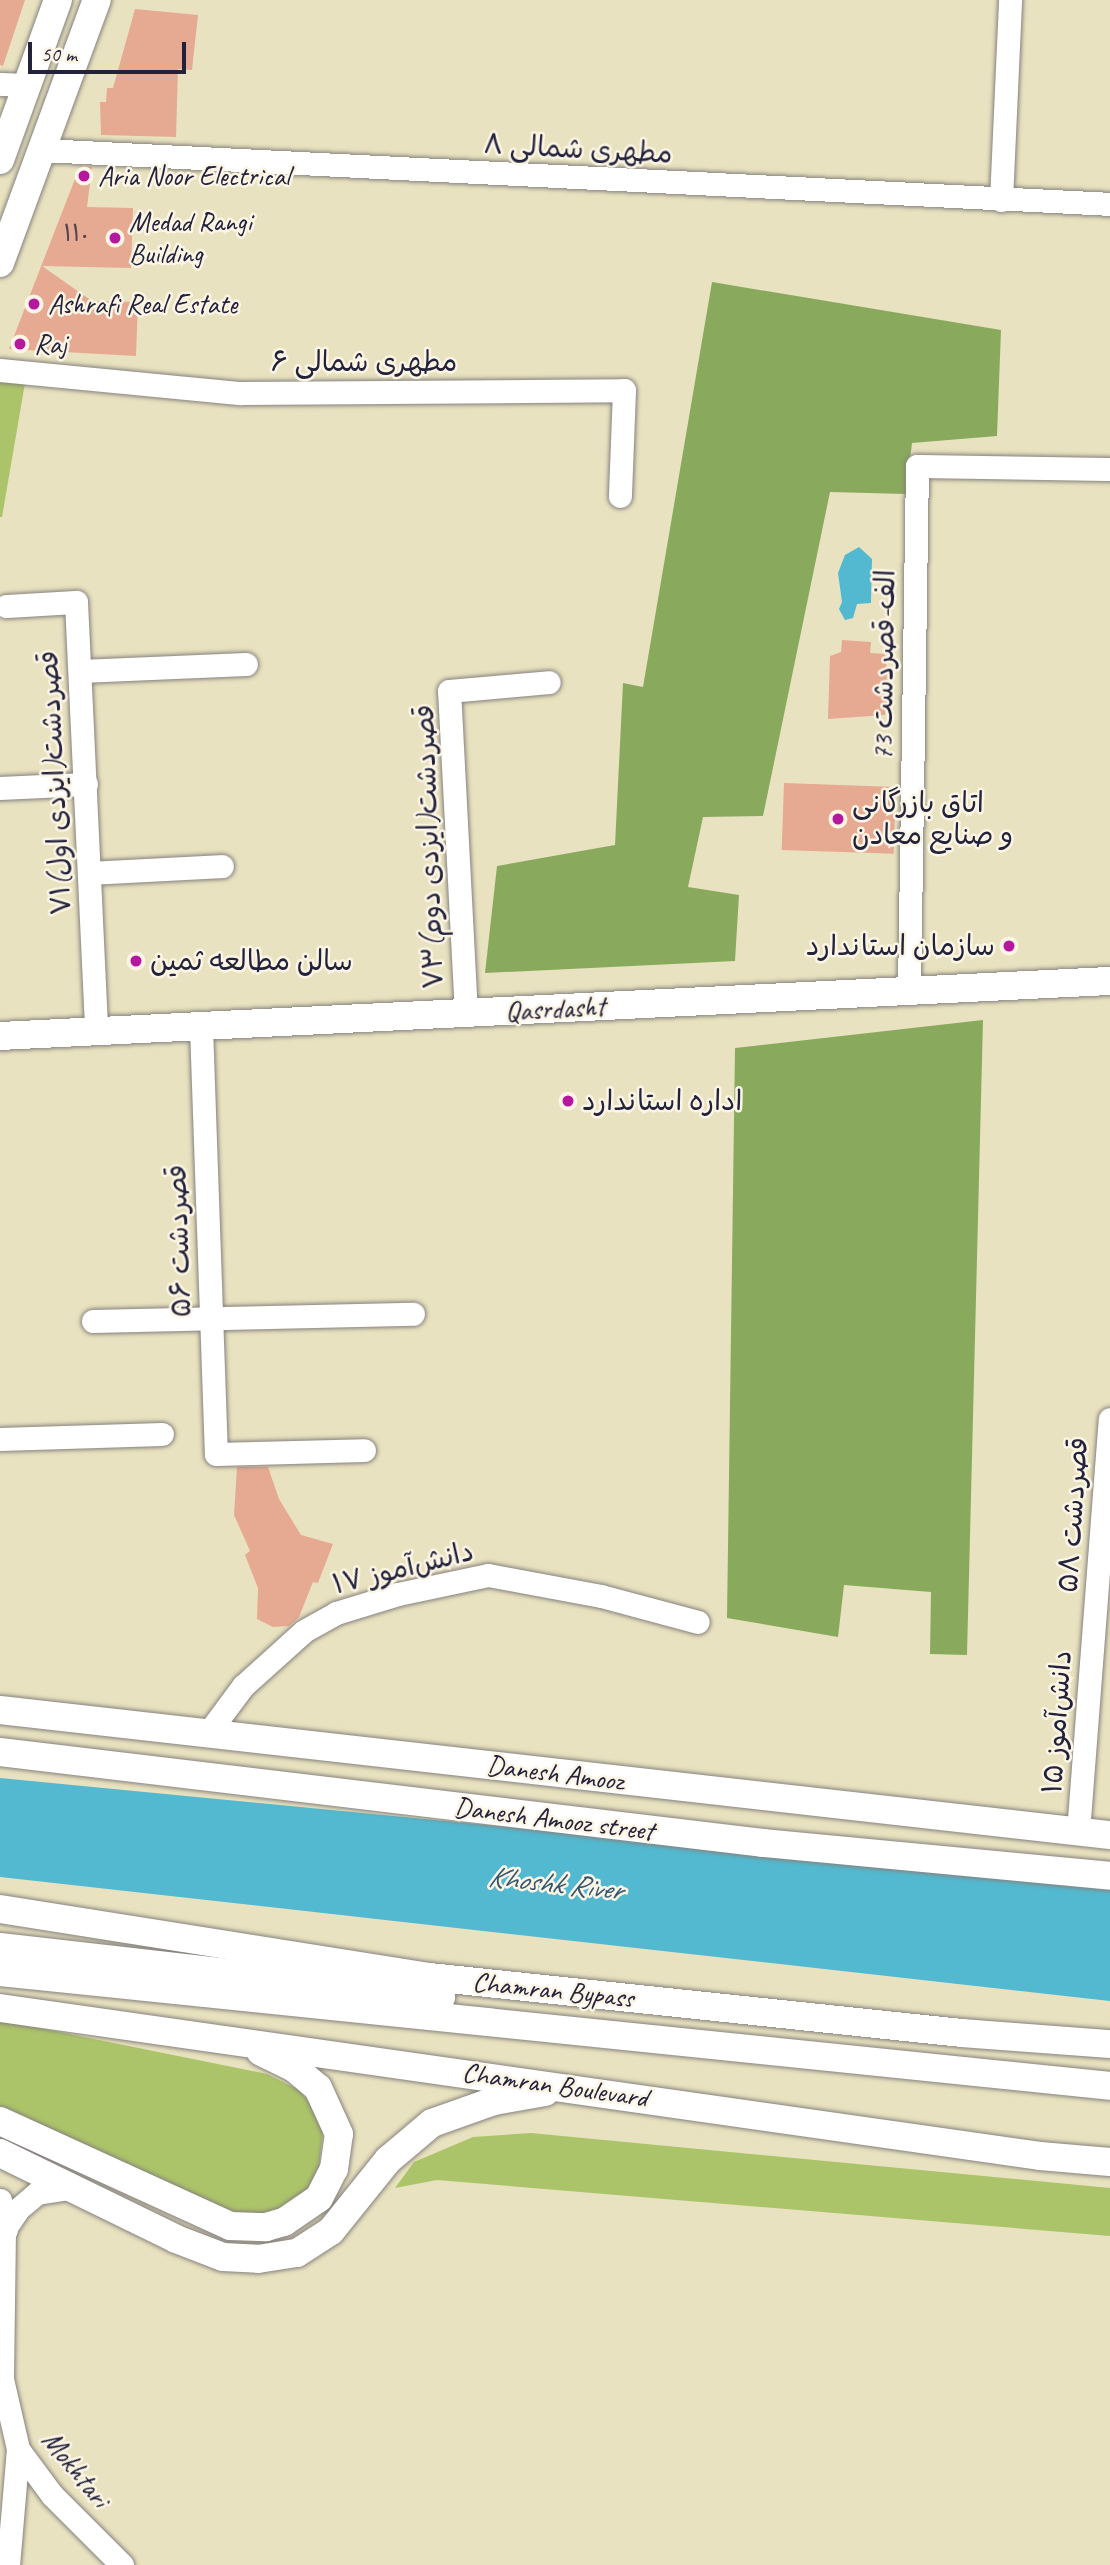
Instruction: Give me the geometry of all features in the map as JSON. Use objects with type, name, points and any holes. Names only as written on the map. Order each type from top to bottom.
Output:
[{"type":"main road","points":[[0,160],[58,0]]},
{"type":"main road","points":[[0,263],[97,0]]},
{"type":"main road","name":"Qasrdasht","points":[[0,1036],[1110,982]]},
{"type":"main road","name":"Danesh Amooz","points":[[0,1710],[1110,1835]]},
{"type":"main road","name":"Danesh Amooz street","points":[[0,1739],[1110,1860]]},
{"type":"main road","name":"Danesh Amooz street","points":[[0,1752],[750,1841],[1110,1876]]},
{"type":"main road","points":[[0,1761],[39,1757]]},
{"type":"main road","name":"Chamran Bypass","points":[[0,1909],[430,1977],[962,2033],[1110,2044]]},
{"type":"main road","points":[[0,1947],[518,2007],[583,2031]]},
{"type":"main road","name":"Chamran Boulevard","points":[[0,1972],[1110,2086]]},
{"type":"main road","name":"Chamran Boulevard","points":[[0,2008],[579,2088],[1040,2156],[1110,2162]]},
{"type":"main road","points":[[0,2121],[230,2226],[267,2227],[284,2222],[319,2197],[334,2169],[339,2134],[317,2088],[294,2068],[240,2041]]},
{"type":"main road","points":[[0,2153],[68,2188],[223,2257],[258,2259],[297,2253],[331,2231],[388,2160],[432,2123],[494,2101],[579,2088]]},
{"type":"street","points":[[1001,200],[1010,0]]},
{"type":"street","points":[[0,83],[28,85]]},
{"type":"street","name":"۸ مطهری شمالی","points":[[42,150],[1110,204]]},
{"type":"street","name":"۶ مطهری شمالی","points":[[0,370],[241,393],[624,390],[620,496]]},
{"type":"street","name":"73 الف-قصردشت","points":[[909,992],[917,466],[1110,469]]},
{"type":"street","name":"۷۱قصردشت(ایزدی اول)","points":[[6,606],[76,602],[96,1031]]},
{"type":"street","points":[[80,671],[246,664]]},
{"type":"street","name":"۷۳قصردشت(ایزدی دوم)","points":[[466,1014],[449,691],[550,681]]},
{"type":"street","points":[[0,788],[86,784]]},
{"type":"street","points":[[90,873],[222,866]]},
{"type":"street","name":"۵۶ قصردشت","points":[[201,1027],[216,1454],[364,1450]]},
{"type":"street","points":[[93,1321],[413,1314]]},
{"type":"street","name":"قصردشت ۵۸","points":[[1102,1616],[1110,1419]]},
{"type":"street","points":[[0,1439],[162,1434]]},
{"type":"street","name":"دانش‌آموز ۱۷","points":[[208,1733],[243,1686],[304,1631],[336,1614],[398,1594],[488,1575],[601,1596],[698,1622]]},
{"type":"street","name":"دانش‌آموز ۱۵","points":[[1078,1832],[1102,1616]]},
{"type":"street","points":[[2,2227],[18,2208],[37,2193],[68,2188]]},
{"type":"street","name":"Mokhtari","points":[[0,2200],[2,2379],[18,2449],[52,2495],[122,2565]]},
{"type":"street","points":[[8,2565],[18,2449]]},
{"type":"green space","points":[[712,282],[1001,330],[997,436],[912,443],[906,494],[830,492],[763,816],[703,817],[688,887],[739,895],[735,961],[485,973],[497,866],[615,845],[623,683],[643,687]]},
{"type":"green space","points":[[0,379],[25,383],[2,517],[0,517]]},
{"type":"green space","points":[[983,1020],[967,1655],[930,1654],[931,1592],[844,1585],[838,1637],[727,1618],[735,1048]]},
{"type":"green space","points":[[0,2020],[267,2074],[299,2090],[314,2108],[323,2131],[319,2167],[307,2192],[292,2207],[268,2215],[245,2216],[218,2209],[0,2107]]},
{"type":"green space","points":[[531,2133],[1110,2188],[1110,2236],[437,2180],[395,2188],[414,2162],[473,2137]]},
{"type":"water","points":[[859,547],[872,559],[871,603],[857,604],[853,618],[845,620],[839,609],[842,602],[838,573],[845,555]]},
{"type":"water","name":"Khoshk River","points":[[0,1778],[1110,1885],[1110,2001],[0,1877]]},
{"type":"building","points":[[0,0],[25,0],[3,66],[0,65]]},
{"type":"building","points":[[135,9],[198,15],[192,70],[178,69],[176,137],[101,135],[100,102],[106,102],[107,88],[113,88]]},
{"type":"building","points":[[80,166],[92,167],[87,207],[133,208],[131,268],[42,266],[92,301],[138,302],[136,356],[9,349]]},
{"type":"building","points":[[842,640],[871,642],[870,653],[885,654],[887,671],[893,672],[885,715],[828,719],[830,656],[841,652]]},
{"type":"building","name":"اتاق بازرگانی و صنایع معادن","points":[[784,783],[896,787],[894,854],[782,850]]},
{"type":"building","points":[[237,1467],[268,1467],[279,1499],[301,1535],[333,1544],[318,1583],[313,1582],[299,1617],[289,1626],[273,1627],[257,1619],[258,1588],[245,1555],[250,1551],[234,1515]]},
{"type":"place","name":"Aria Noor Electrical","points":[[84,176]]},
{"type":"place","name":"Medad Rangi Building","points":[[115,238]]},
{"type":"place","name":"Ashrafi Real Estate","points":[[34,304]]},
{"type":"place","name":"Raj","points":[[20,344]]},
{"type":"place","name":"اتاق بازرگانی و صنایع معادن","points":[[838,819]]},
{"type":"place","name":"سازمان استاندارد","points":[[1009,946]]},
{"type":"place","name":"سالن مطالعه ثمین","points":[[136,961]]},
{"type":"place","name":"اداره استاندارد","points":[[568,1101]]}]
